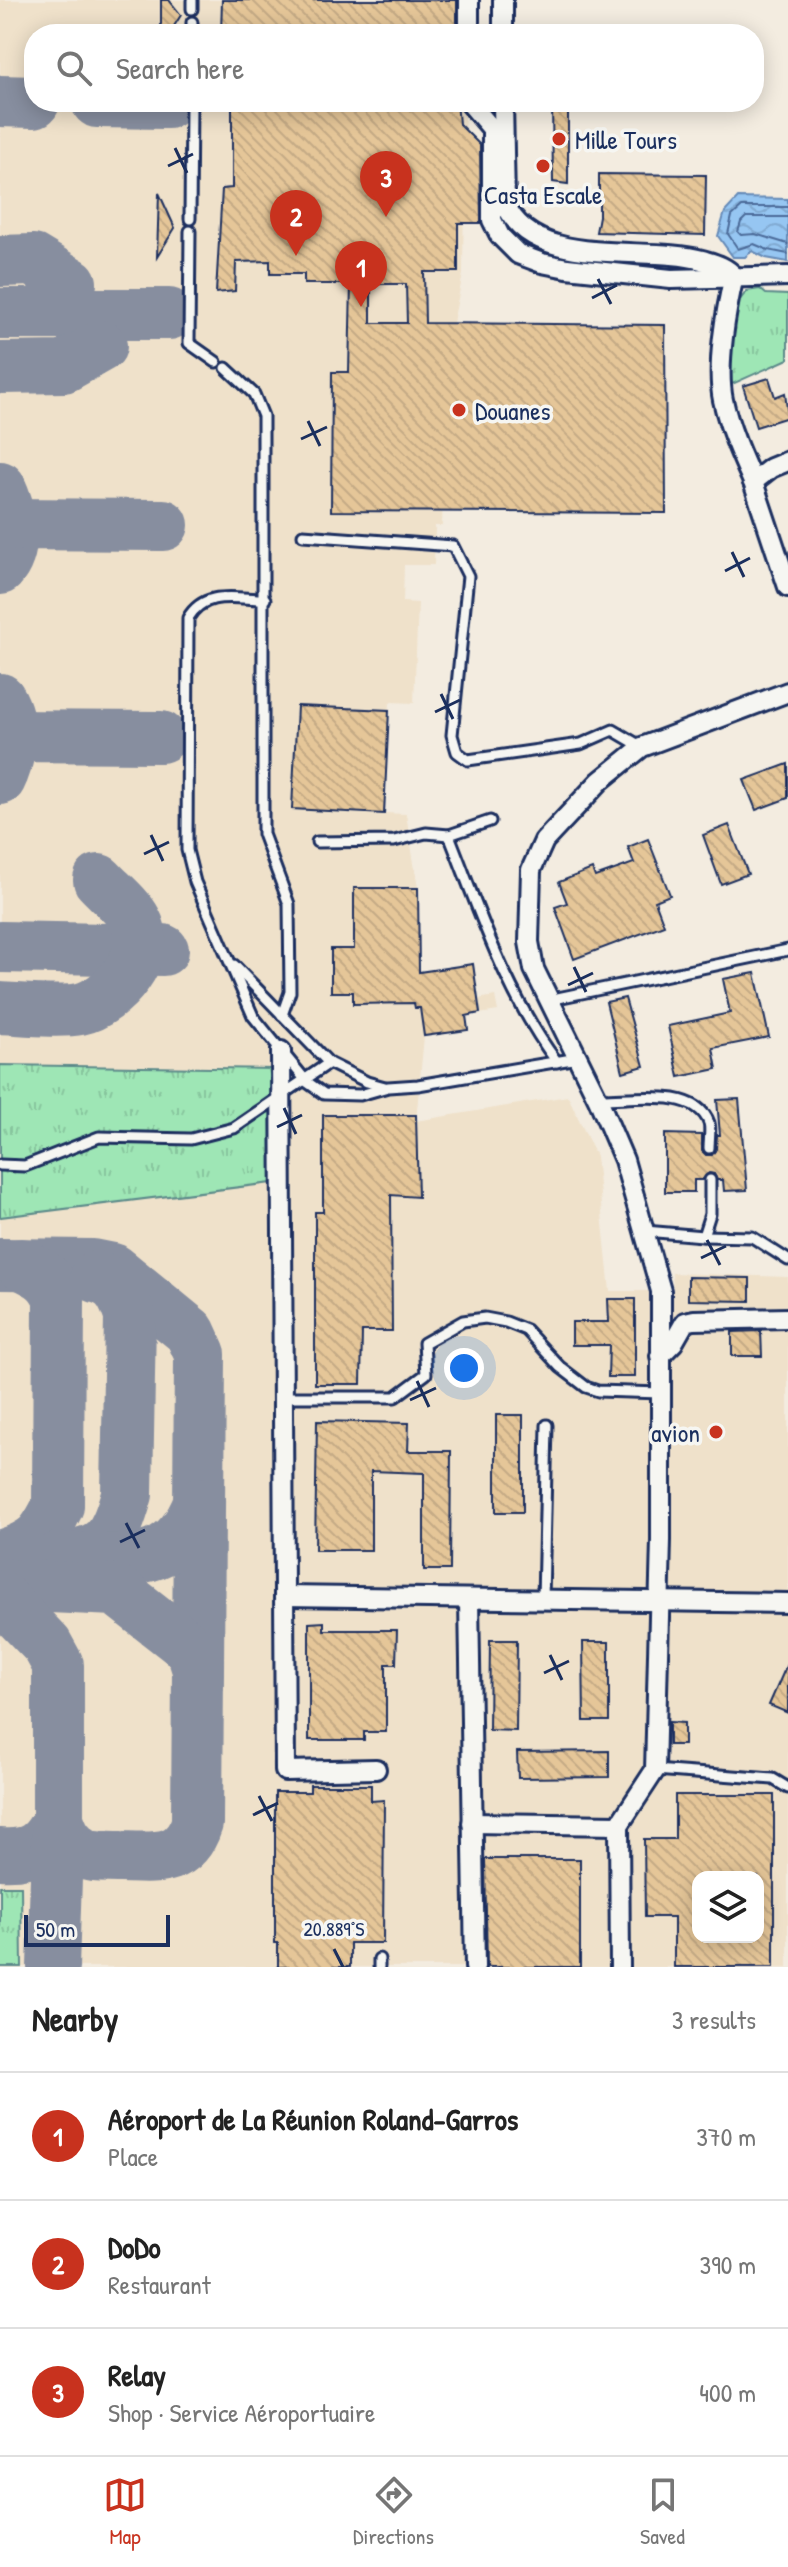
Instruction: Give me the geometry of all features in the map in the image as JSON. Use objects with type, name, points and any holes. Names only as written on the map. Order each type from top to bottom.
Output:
[{"type":"street","points":[[469,0],[469,24]]},
{"type":"street","points":[[503,0],[503,24]]},
{"type":"street","points":[[478,112],[492,129],[492,220],[500,236],[518,254],[567,268],[671,279],[788,276]]},
{"type":"street","points":[[503,112],[505,203],[508,211],[532,235],[572,249],[678,253],[726,267],[734,276]]},
{"type":"street","points":[[734,276],[723,351],[723,398],[737,447],[753,482],[788,587]]},
{"type":"street","points":[[753,482],[771,468],[788,461]]},
{"type":"street","points":[[620,1967],[619,1825],[655,1770],[661,1291],[624,1160],[598,1099],[534,969],[529,942],[531,870],[544,841],[600,781],[642,747],[787,695]]},
{"type":"street","points":[[281,1051],[285,1771],[376,1769]]},
{"type":"street","points":[[660,1356],[673,1343],[685,1322],[788,1318]]},
{"type":"street","points":[[284,1596],[788,1603]]},
{"type":"street","points":[[469,1600],[475,1967]]},
{"type":"street","points":[[472,1823],[619,1825]]},
{"type":"lane","points":[[190,219],[191,112]]},
{"type":"lane","points":[[190,231],[189,343],[216,362]]},
{"type":"lane","points":[[226,368],[254,394],[263,416],[263,834],[289,904],[290,992],[282,1015]]},
{"type":"lane","points":[[303,535],[453,546],[468,576],[452,735],[457,752],[468,760],[581,744],[613,730],[642,747]]},
{"type":"lane","points":[[265,599],[208,598],[195,606],[188,618],[187,850],[195,882],[253,1016],[305,1079],[324,1094],[360,1095],[388,1087],[578,1058]]},
{"type":"lane","points":[[317,842],[394,841],[426,833],[449,835],[490,821]]},
{"type":"lane","points":[[449,835],[501,968],[534,1032],[557,1062]]},
{"type":"lane","points":[[548,1000],[788,950]]},
{"type":"lane","points":[[232,963],[329,1063],[367,1082],[388,1087]]},
{"type":"lane","points":[[0,1165],[25,1166],[99,1137],[191,1139],[234,1128],[329,1063]]},
{"type":"lane","points":[[598,1099],[675,1097],[697,1107],[709,1123],[709,1148]]},
{"type":"lane","points":[[703,1236],[710,1214],[710,1180]]},
{"type":"lane","points":[[645,1231],[752,1237],[788,1260]]},
{"type":"lane","points":[[284,1397],[395,1397],[426,1374],[424,1343],[463,1321],[485,1318],[526,1330],[560,1367],[586,1387],[598,1391],[661,1393]]},
{"type":"lane","points":[[543,1600],[547,1425]]},
{"type":"lane","points":[[655,1770],[773,1779],[788,1788]]},
{"type":"shaded area","points":[[0,0],[466,0],[465,24],[24,24],[24,112],[465,112],[463,274],[448,347],[442,526],[435,526],[434,565],[404,565],[403,602],[418,603],[414,703],[390,702],[384,813],[406,814],[418,888],[419,972],[473,964],[478,999],[495,996],[498,1011],[466,1016],[468,1030],[424,1036],[416,1121],[568,1096],[596,1156],[610,1291],[673,1291],[672,1273],[788,1277],[788,1967],[0,1967]]},
{"type":"green space","points":[[760,289],[766,294],[788,295],[788,359],[728,386],[735,306],[747,291]]},
{"type":"green space","points":[[0,1065],[274,1069],[288,1181],[0,1217]]},
{"type":"green space","points":[[0,1886],[21,1886],[22,1967],[0,1967]]},
{"type":"water","points":[[738,198],[788,199],[788,262],[766,258],[752,251],[745,257],[733,257],[718,236],[725,212]]},
{"type":"building","points":[[161,0],[169,0],[181,15],[175,24],[161,24]]},
{"type":"building","points":[[222,0],[457,0],[457,24],[221,24]]},
{"type":"building","points":[[232,112],[458,112],[459,124],[480,145],[481,223],[458,223],[458,272],[424,272],[425,323],[665,325],[666,513],[331,511],[332,372],[349,372],[351,284],[304,284],[304,274],[270,274],[270,261],[236,262],[235,291],[216,293],[222,189],[232,188]],"holes":[[[371,284],[406,284],[407,323],[371,323]]]},
{"type":"building","points":[[552,112],[568,112],[568,184],[553,182]]},
{"type":"building","points":[[599,174],[706,175],[705,235],[596,232]]},
{"type":"building","points":[[159,193],[175,228],[157,257]]},
{"type":"building","points":[[769,378],[775,397],[785,393],[788,417],[756,427],[743,386]]},
{"type":"building","points":[[297,706],[389,710],[384,814],[292,809]]},
{"type":"building","points":[[788,764],[788,798],[756,810],[744,780]]},
{"type":"building","points":[[729,825],[748,874],[721,884],[703,835]]},
{"type":"building","points":[[648,839],[670,895],[655,901],[664,925],[574,959],[555,907],[567,903],[559,882],[592,869],[595,877],[634,863],[628,847]]},
{"type":"building","points":[[354,888],[418,888],[419,972],[473,964],[480,1013],[466,1016],[468,1030],[424,1036],[420,1008],[415,1008],[414,1003],[353,1004],[353,992],[331,992],[331,949],[354,949]]},
{"type":"building","points":[[755,973],[769,1037],[713,1048],[717,1069],[679,1077],[668,1026],[730,1013],[723,979]]},
{"type":"building","points":[[625,998],[644,1066],[623,1072],[606,1002]]},
{"type":"building","points":[[739,1099],[747,1190],[724,1191],[723,1180],[717,1180],[714,1174],[709,1173],[702,1180],[694,1180],[694,1192],[665,1192],[665,1134],[702,1135],[702,1151],[712,1155],[716,1149],[717,1135],[720,1135],[717,1100]]},
{"type":"building","points":[[323,1115],[416,1115],[418,1197],[391,1195],[392,1331],[362,1331],[361,1384],[315,1384],[315,1212],[323,1212]]},
{"type":"building","points":[[688,1277],[750,1278],[750,1301],[688,1300]]},
{"type":"building","points":[[608,1299],[635,1299],[635,1377],[608,1377],[609,1345],[572,1345],[572,1322],[609,1322]]},
{"type":"building","points":[[761,1331],[762,1356],[732,1356],[732,1332]]},
{"type":"building","points":[[496,1415],[523,1415],[523,1512],[496,1512]]},
{"type":"building","points":[[317,1421],[409,1423],[408,1451],[451,1451],[450,1570],[424,1570],[424,1473],[371,1471],[371,1550],[315,1550]]},
{"type":"building","points":[[324,1622],[324,1630],[397,1630],[396,1664],[386,1664],[386,1732],[364,1732],[364,1740],[309,1740],[309,1623]]},
{"type":"building","points":[[490,1640],[517,1640],[516,1731],[489,1730]]},
{"type":"building","points":[[583,1642],[609,1642],[609,1721],[584,1721]]},
{"type":"building","points":[[788,1662],[788,1713],[769,1705]]},
{"type":"building","points":[[669,1722],[684,1723],[684,1745],[669,1745]]},
{"type":"building","points":[[609,1751],[609,1777],[518,1778],[517,1752]]},
{"type":"building","points":[[310,1785],[371,1785],[371,1801],[384,1800],[383,1943],[350,1943],[350,1967],[278,1967],[278,1943],[275,1943],[275,1792],[310,1792]]},
{"type":"building","points":[[675,1795],[774,1795],[774,1967],[674,1967],[674,1917],[645,1917],[644,1839],[675,1839]]},
{"type":"building","points":[[485,1859],[580,1859],[580,1967],[487,1967]]},
{"type":"taxiway","points":[[0,101],[24,102]]},
{"type":"taxiway","points":[[0,261],[33,260],[71,283]]},
{"type":"taxiway","points":[[0,314],[169,314]]},
{"type":"taxiway","points":[[0,368],[64,367],[101,346]]},
{"type":"taxiway","points":[[0,487],[11,529],[10,551],[0,569]]},
{"type":"taxiway","points":[[0,524],[163,525]]},
{"type":"taxiway","points":[[0,699],[8,718],[10,739],[0,779]]},
{"type":"taxiway","points":[[0,736],[161,737]]},
{"type":"taxiway","points":[[0,1008],[80,1009],[105,997],[127,975],[135,962],[140,934],[133,915],[99,880]]},
{"type":"taxiway","points":[[0,947],[163,950]]},
{"type":"taxiway","points":[[0,1264],[93,1265],[113,1269],[190,1332],[200,1354],[198,1670]]},
{"type":"taxiway","points":[[0,1556],[36,1539],[58,1506],[59,1298],[44,1277],[21,1264]]},
{"type":"taxiway","points":[[58,1558],[87,1552],[106,1541],[117,1523],[127,1494],[130,1316],[119,1291],[96,1277]]},
{"type":"taxiway","points":[[69,1558],[130,1559],[163,1550],[188,1525],[199,1503]]},
{"type":"taxiway","points":[[0,1583],[116,1590],[185,1644],[193,1654],[198,1670],[197,1823],[185,1845],[176,1852],[157,1857],[91,1856],[70,1843],[58,1819]]},
{"type":"taxiway","points":[[0,1596],[47,1645],[58,1665],[58,1819],[48,1837],[36,1848],[0,1854]]},
{"type":"taxiway","points":[[53,1967],[58,1819]]},
{"type":"place","name":"Mille Tours","points":[[559,139]]},
{"type":"place","name":"Casta Escale","points":[[543,166]]},
{"type":"place","name":"Relay","points":[[386,217]]},
{"type":"place","name":"DoDo","points":[[296,256]]},
{"type":"place","name":"Aéroport de La Réunion Roland-Garros","points":[[361,307]]},
{"type":"place","name":"Douanes","points":[[459,410]]},
{"type":"place","name":"avion","points":[[716,1432]]}]
